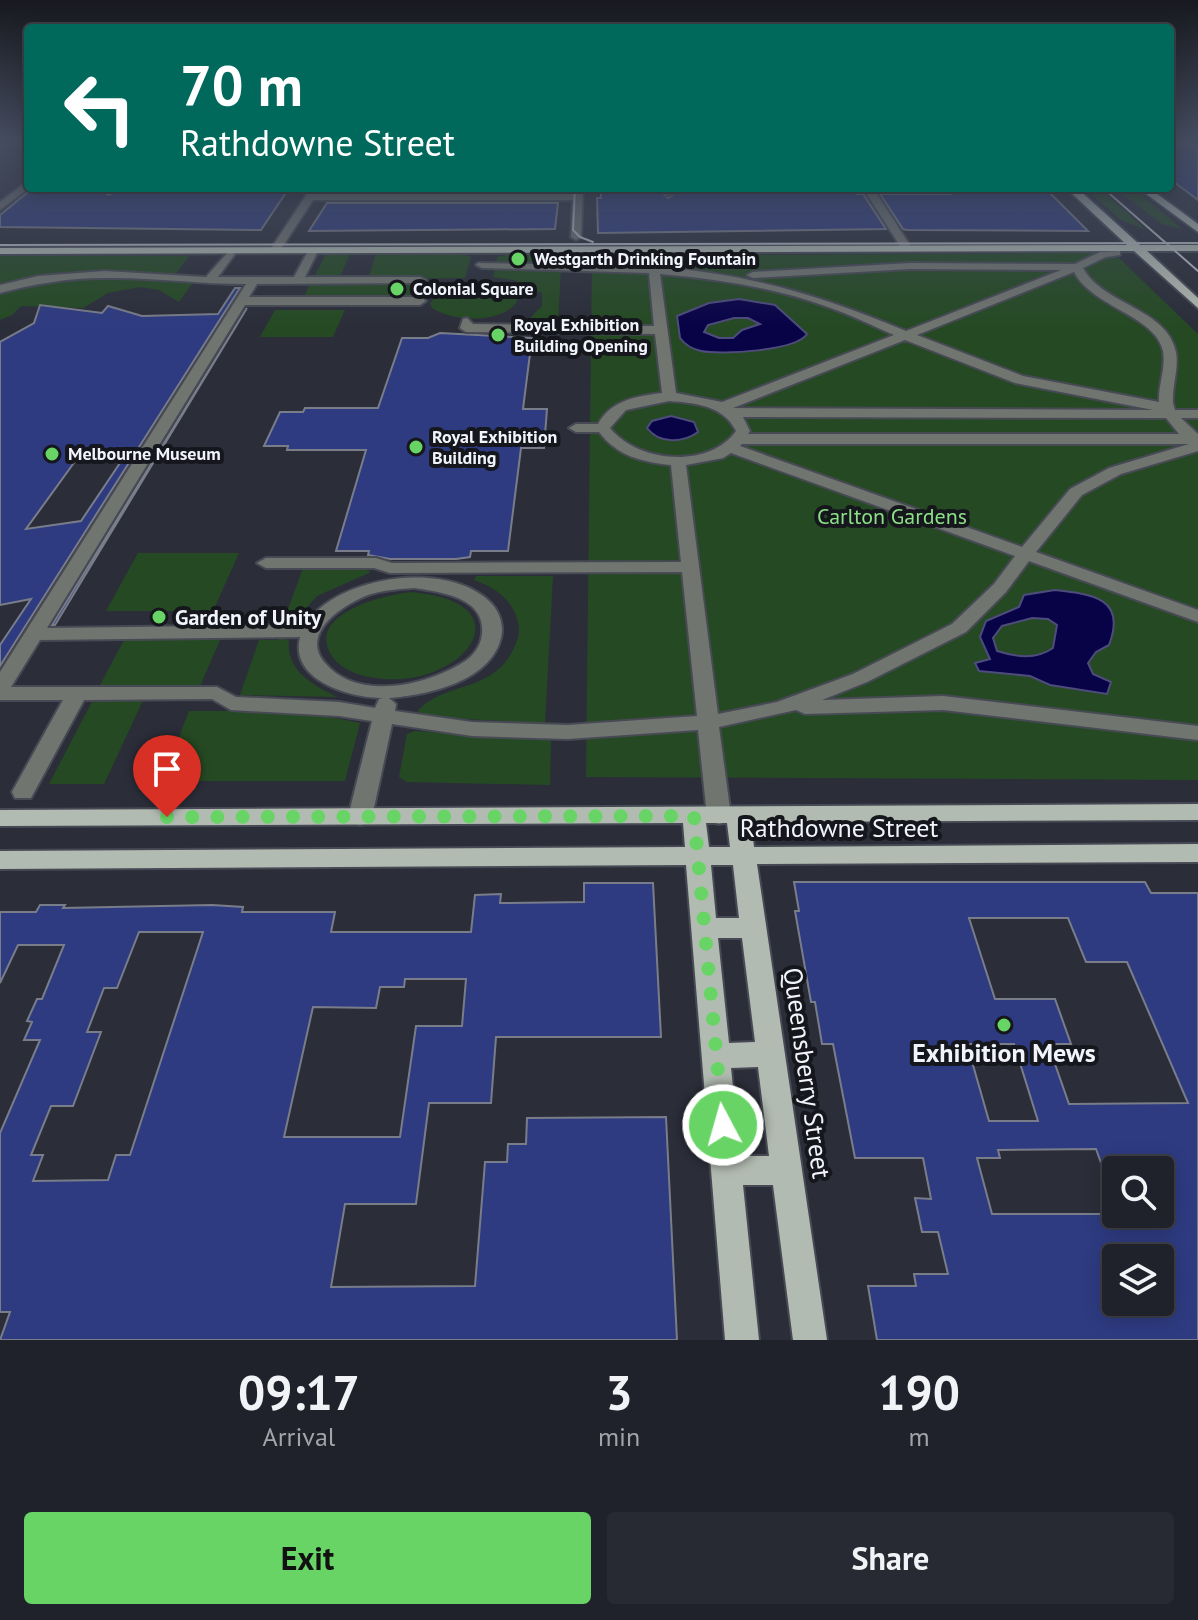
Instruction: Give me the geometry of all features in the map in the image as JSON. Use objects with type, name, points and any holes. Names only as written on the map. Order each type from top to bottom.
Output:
[{"type":"main road","points":[[1086,202],[1198,304]]},
{"type":"main road","points":[[1161,202],[1198,229]]},
{"type":"main road","points":[[0,251],[1198,237]]},
{"type":"main road","points":[[110,238],[173,238]]},
{"type":"main road","points":[[189,238],[577,243]]},
{"type":"main road","points":[[903,242],[1198,248]]},
{"type":"main road","name":"Rathdowne Street","points":[[0,818],[1198,812]]},
{"type":"main road","points":[[717,816],[697,857],[742,1340]]},
{"type":"main road","name":"Queensberry Street","points":[[717,816],[744,857],[810,1340]]},
{"type":"main road","name":"Rathdowne Street","points":[[0,860],[1198,853]]},
{"type":"main road","points":[[704,928],[754,928]]},
{"type":"main road","points":[[716,1056],[771,1054]]},
{"type":"main road","points":[[728,1171],[786,1170]]},
{"type":"street","points":[[275,250],[308,202]]},
{"type":"street","points":[[577,243],[578,202]]},
{"type":"street","points":[[877,202],[903,242]]},
{"type":"street","points":[[298,280],[312,253]]},
{"type":"street","points":[[652,253],[669,397]]},
{"type":"street","points":[[728,410],[1104,254],[1116,253]]},
{"type":"street","points":[[210,280],[229,254]]},
{"type":"street","points":[[482,265],[653,270],[710,275],[774,275],[910,266],[1077,267]]},
{"type":"street","points":[[1077,267],[1086,286],[1154,328],[1165,341],[1172,356],[1166,385],[1169,411],[1197,442]]},
{"type":"street","points":[[985,268],[1069,286],[1111,301]]},
{"type":"street","points":[[0,276],[126,274],[210,280],[420,280]]},
{"type":"street","points":[[710,275],[829,303],[1020,380],[1169,411]]},
{"type":"street","points":[[0,289],[55,277]]},
{"type":"street","points":[[254,280],[0,691],[217,693],[231,703],[339,709],[472,729],[568,732],[710,722],[781,708],[943,703],[1198,733]]},
{"type":"street","points":[[241,301],[420,301]]},
{"type":"street","points":[[467,322],[466,328],[661,330]]},
{"type":"street","points":[[1197,442],[736,444],[699,459],[678,461],[634,454],[618,447],[607,438],[603,428],[606,418],[616,409],[649,398],[669,397],[707,402],[728,410],[1169,411],[1198,414]]},
{"type":"street","points":[[728,410],[743,431],[736,444]]},
{"type":"street","points":[[576,428],[603,428]]},
{"type":"street","points":[[781,708],[860,678],[959,628],[981,610],[1027,555],[1060,508],[1076,492],[1115,471],[1197,442]]},
{"type":"street","points":[[736,444],[1027,555],[1198,616]]},
{"type":"street","points":[[678,461],[710,722],[717,816]]},
{"type":"street","points":[[266,563],[376,563],[416,575],[467,595],[485,608],[493,625],[490,644],[476,663],[453,678],[422,689],[388,692],[358,689],[333,680],[316,667],[308,651],[309,631],[320,617],[337,603],[360,592],[416,575],[690,567]]},
{"type":"street","points":[[34,634],[309,631]]},
{"type":"street","points":[[360,817],[388,692]]},
{"type":"street","points":[[23,792],[77,694]]},
{"type":"green space","points":[[1100,202],[1115,202],[1146,230],[1121,220]]},
{"type":"green space","points":[[1133,202],[1150,202],[1182,229],[1162,224]]},
{"type":"green space","name":"Carlton Gardens","points":[[1098,253],[1119,258],[1198,334],[1198,780],[586,777],[592,256]]},
{"type":"green space","points":[[326,254],[350,254],[339,279],[313,279]]},
{"type":"green space","points":[[376,254],[461,254],[471,257],[465,278],[368,279]]},
{"type":"green space","points":[[509,254],[561,254],[561,264],[496,263],[497,257]]},
{"type":"green space","points":[[0,256],[189,256],[174,276],[197,277],[179,302],[159,290],[140,287],[108,293],[83,308],[21,306],[12,315],[0,320]]},
{"type":"green space","points":[[495,267],[561,269],[558,323],[531,322],[531,317],[542,306],[542,293],[514,280],[493,277]]},
{"type":"green space","points":[[420,281],[415,298],[303,298],[311,282]]},
{"type":"green space","points":[[477,285],[503,289],[517,297],[517,302],[500,314],[476,318],[452,316],[432,308],[430,303],[440,293]]},
{"type":"green space","points":[[275,310],[345,310],[333,337],[260,337]]},
{"type":"green space","points":[[138,553],[239,553],[213,611],[106,611]]},
{"type":"green space","points":[[303,568],[363,568],[371,572],[317,596],[292,624],[282,626]]},
{"type":"green space","points":[[476,576],[553,576],[545,723],[425,717],[418,711],[440,695],[492,674],[512,652],[519,634],[516,614],[496,591],[474,580]]},
{"type":"green space","points":[[411,592],[449,600],[469,613],[475,629],[469,646],[453,662],[428,674],[398,679],[360,675],[333,658],[326,639],[330,627],[340,616],[369,602]]},
{"type":"green space","points":[[279,636],[289,641],[292,661],[303,676],[337,697],[240,695],[259,640],[278,640]]},
{"type":"green space","points":[[124,640],[220,640],[200,686],[99,687]]},
{"type":"green space","points":[[95,696],[145,696],[104,784],[49,784]]},
{"type":"green space","points":[[189,711],[296,713],[360,723],[345,781],[162,781]]},
{"type":"green space","points":[[414,731],[551,739],[550,785],[407,782],[399,777],[407,734]]},
{"type":"shaded area","points":[[739,299],[775,305],[807,334],[800,340],[774,348],[701,351],[680,338],[677,316],[709,303]],"holes":[[[734,318],[748,318],[760,324],[742,330],[733,338],[719,338],[704,332],[708,325]]]},
{"type":"shaded area","points":[[671,416],[694,422],[698,432],[671,440],[658,437],[647,428],[652,421]]},
{"type":"shaded area","points":[[1055,590],[1069,592],[1093,597],[1110,608],[1113,629],[1109,645],[1096,652],[1088,663],[1093,674],[1111,682],[1107,694],[1050,685],[1030,676],[979,671],[975,663],[990,659],[980,637],[986,621],[1019,607],[1024,595]],"holes":[[[1032,618],[1048,619],[1057,625],[1053,648],[1026,656],[997,651],[993,638],[1002,626]]]},
{"type":"building","points":[[16,202],[280,202],[261,230],[0,227],[0,215]]},
{"type":"building","points":[[597,202],[868,202],[886,229],[598,233]]},
{"type":"building","points":[[885,202],[1059,202],[1088,231],[907,230],[903,229]]},
{"type":"building","points":[[327,203],[558,203],[555,229],[309,231]]},
{"type":"building","name":"Melbourne Museum","points":[[235,288],[240,288],[0,666],[0,645],[31,599],[0,605],[0,342],[34,323],[40,305],[102,313],[108,306],[142,316],[218,314]],"holes":[[[76,460],[122,460],[81,521],[26,529]]]},
{"type":"building","points":[[247,308],[55,625],[52,625]]},
{"type":"building","name":"Royal Exhibition Building","points":[[440,333],[532,338],[523,409],[547,409],[544,448],[521,448],[508,551],[471,551],[470,557],[456,559],[390,559],[368,555],[369,551],[336,551],[366,450],[287,450],[288,446],[264,446],[280,412],[303,412],[305,408],[378,408],[402,338],[428,338]]},
{"type":"building","points":[[794,882],[1145,882],[1151,893],[1198,893],[1198,1340],[877,1340],[868,1286],[916,1286],[914,1274],[948,1274],[938,1232],[922,1232],[915,1198],[931,1199],[923,1158],[855,1158],[833,1044],[822,1044],[815,1002],[811,1002],[795,911],[799,911]],"holes":[[[969,918],[1068,918],[1086,962],[1127,962],[1188,1103],[1069,1104],[1048,1044],[1071,1044],[1055,999],[995,999]],[[967,1044],[1014,1044],[1038,1121],[989,1121]],[[1096,1149],[1102,1166],[1102,1156],[1174,1156],[1174,1228],[1102,1228],[1102,1214],[992,1214],[977,1158],[1000,1158],[998,1150]]]},
{"type":"building","points":[[584,883],[653,883],[661,1037],[496,1037],[491,1103],[429,1103],[416,1204],[345,1204],[331,1287],[475,1286],[485,1162],[507,1162],[508,1144],[526,1144],[527,1118],[666,1117],[677,1340],[0,1340],[10,1312],[0,1312],[0,1133],[40,1040],[24,1040],[32,1022],[27,1021],[37,999],[42,999],[64,945],[18,945],[0,983],[0,912],[36,912],[40,905],[65,905],[63,908],[212,905],[243,907],[242,912],[335,912],[331,932],[471,932],[475,895],[501,894],[500,903],[584,902]],"holes":[[[139,932],[203,932],[130,1155],[116,1155],[108,1180],[33,1181],[43,1155],[31,1155],[51,1106],[73,1106],[101,1032],[87,1032],[104,988],[117,988]],[[405,979],[466,979],[462,1026],[416,1026],[400,1137],[284,1137],[313,1007],[376,1008],[380,987],[404,987]]]},
{"type":"tram line","points":[[574,202],[573,230],[580,237],[593,242]]},
{"type":"tram line","points":[[1118,202],[1166,243]]},
{"type":"tram line","points":[[0,245],[1166,243]]},
{"type":"tram line","points":[[1166,243],[1198,271]]},
{"type":"tram line","points":[[1166,243],[1198,243]]},
{"type":"place","name":"Westgarth Drinking Fountain","points":[[518,259]]},
{"type":"place","name":"Colonial Square","points":[[397,289]]},
{"type":"place","name":"Royal Exhibition Building Opening","points":[[498,335]]},
{"type":"place","name":"Royal Exhibition Building","points":[[416,447]]},
{"type":"place","name":"Melbourne Museum","points":[[52,454]]},
{"type":"place","name":"Garden of Unity","points":[[159,617]]},
{"type":"place","name":"Exhibition Mews","points":[[1004,1025]]},
{"type":"route","points":[[167,817],[694,816],[723,1125]]}]
